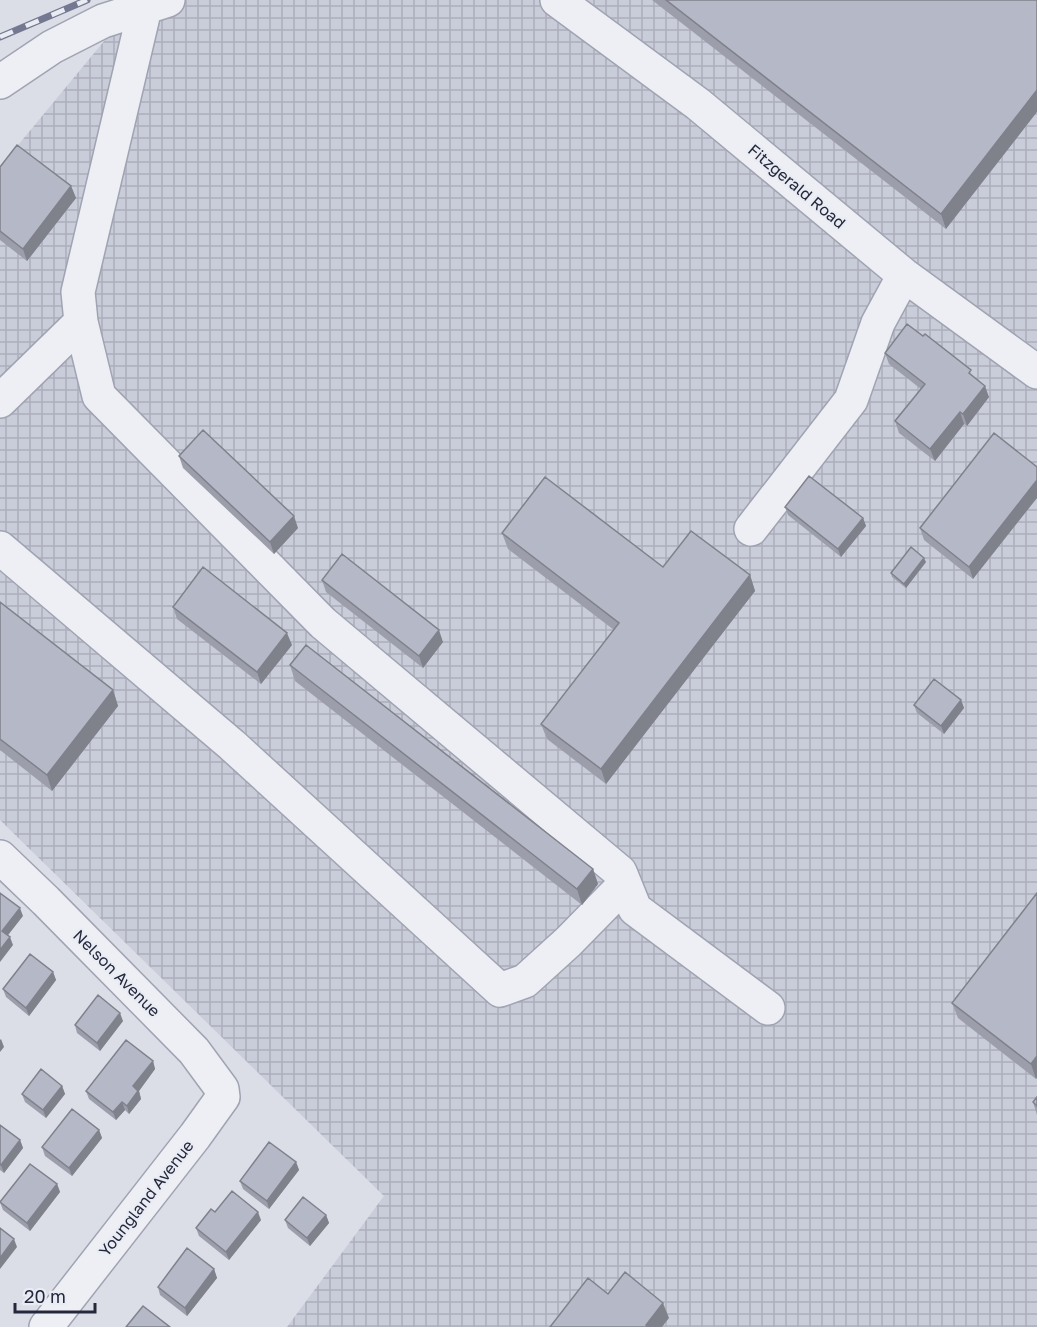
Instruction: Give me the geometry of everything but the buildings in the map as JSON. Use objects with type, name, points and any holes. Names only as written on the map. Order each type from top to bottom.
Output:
[{"type":"street","name":"Fitzgerald Road","points":[[557,0],[698,104],[904,275],[1034,363]]},
{"type":"street","points":[[0,82],[52,47],[103,21],[156,4]]},
{"type":"street","points":[[156,4],[78,292],[81,322],[99,396],[323,623],[620,872],[635,909],[768,1008]]},
{"type":"street","points":[[751,529],[851,400],[878,323],[904,275]]},
{"type":"street","points":[[0,401],[81,322]]},
{"type":"street","points":[[0,548],[232,745],[500,990],[525,981],[568,942],[625,884]]},
{"type":"street","name":"Nelson Avenue","points":[[0,856],[194,1051],[222,1089],[223,1097]]},
{"type":"street","name":"Youngland Avenue","points":[[46,1327],[223,1097]]},
{"type":"shaded area","points":[[138,0],[1037,0],[1037,1327],[287,1327],[384,1196],[0,820],[0,167]]},
{"type":"railway","points":[[0,37],[87,0]]}]
